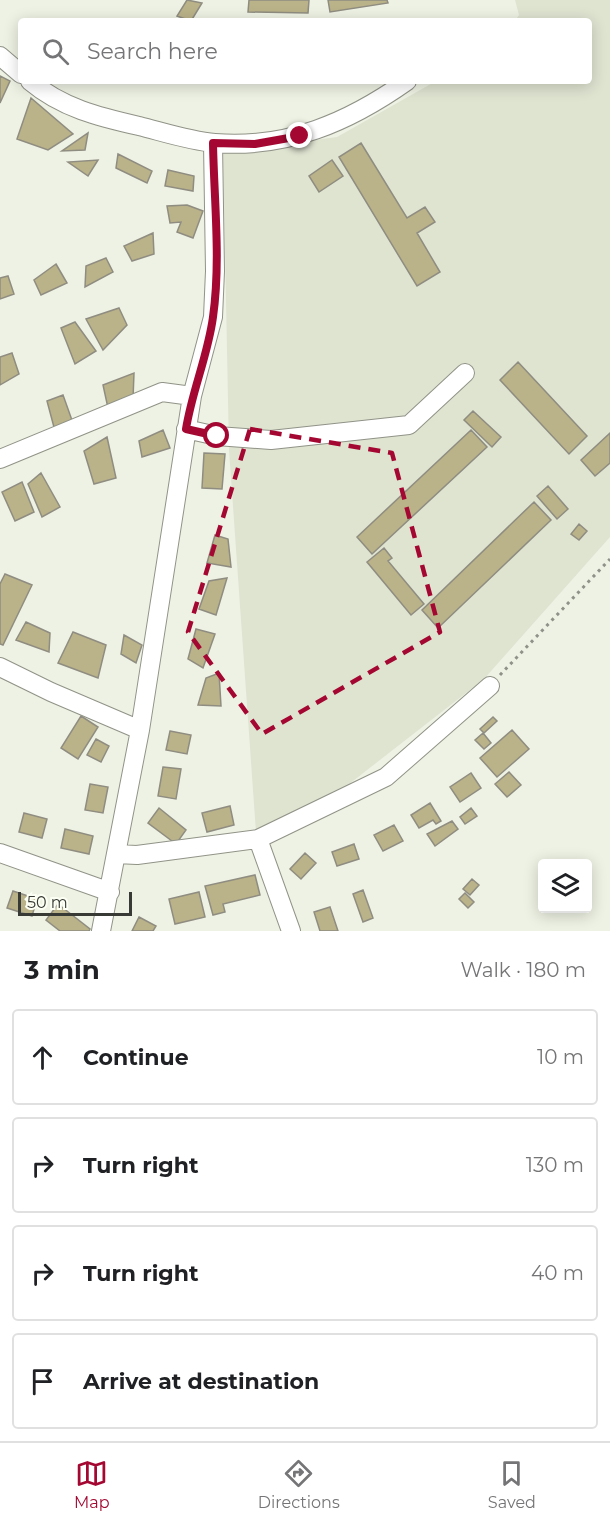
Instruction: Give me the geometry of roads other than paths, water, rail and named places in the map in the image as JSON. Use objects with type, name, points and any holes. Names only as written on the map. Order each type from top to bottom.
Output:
[{"type":"street","points":[[0,56],[18,71]]},
{"type":"street","points":[[34,84],[47,95],[89,115],[213,143],[255,144],[300,136],[372,105],[403,84]]},
{"type":"street","points":[[101,931],[140,730],[192,396],[213,317],[215,271],[213,143]]},
{"type":"street","points":[[186,429],[217,436],[271,440],[409,425],[465,373]]},
{"type":"street","points":[[0,459],[162,392],[192,396]]},
{"type":"street","points":[[0,667],[51,692],[140,730]]},
{"type":"street","points":[[116,854],[137,855],[258,839],[386,777],[490,686]]},
{"type":"street","points":[[258,839],[291,931]]},
{"type":"street","points":[[0,853],[110,892]]}]
